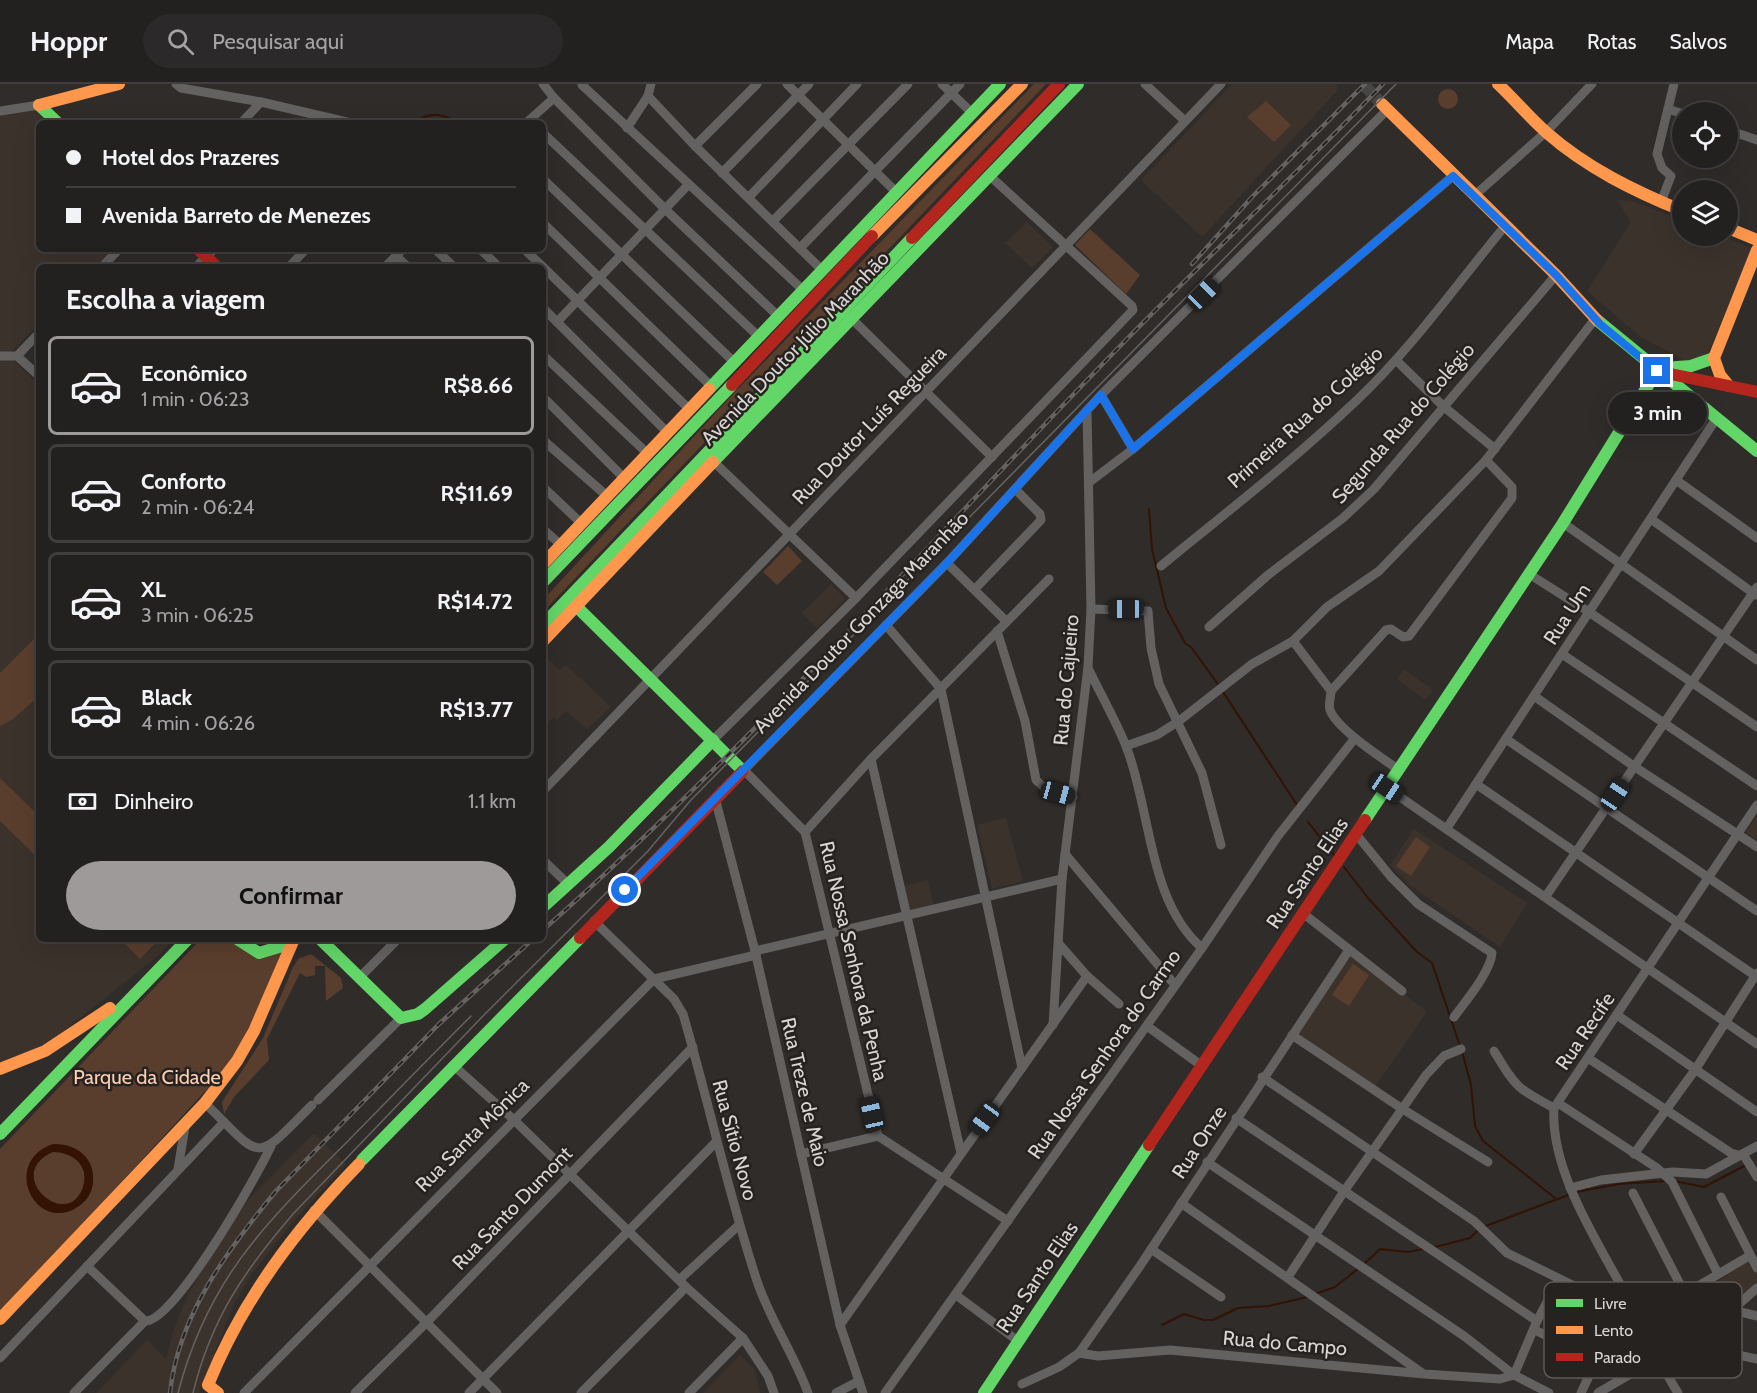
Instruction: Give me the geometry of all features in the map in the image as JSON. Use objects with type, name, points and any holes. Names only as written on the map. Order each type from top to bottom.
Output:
[{"type":"main road","points":[[39,105],[119,84]]},
{"type":"main road","name":"Avenida Doutor Júlio Maranhão","points":[[546,561],[1000,84]]},
{"type":"main road","name":"Avenida Doutor Júlio Maranhão","points":[[546,579],[633,491],[880,226],[1022,84]]},
{"type":"main road","name":"Avenida Doutor Júlio Maranhão","points":[[546,622],[1059,84]]},
{"type":"main road","name":"Avenida Doutor Júlio Maranhão","points":[[546,638],[850,316],[1078,84]]},
{"type":"main road","points":[[1498,84],[1546,132],[1604,174],[1672,206]]},
{"type":"main road","points":[[39,105],[55,120]]},
{"type":"main road","points":[[1385,107],[1556,275],[1595,319],[1757,451]]},
{"type":"main road","points":[[1738,232],[1757,240]]},
{"type":"main road","points":[[1729,386],[1720,375],[1714,358],[1757,250]]},
{"type":"main road","points":[[1657,371],[1704,363],[1714,358]]},
{"type":"main road","points":[[1657,371],[1757,392]]},
{"type":"main road","name":"Rua Santo Elias","points":[[984,1393],[1563,523],[1657,371]]},
{"type":"main road","points":[[576,606],[744,770]]},
{"type":"main road","name":"Avenida Doutor Gonzaga Maranhão","points":[[546,904],[569,885],[713,740]]},
{"type":"main road","name":"Avenida Doutor Gonzaga Maranhão","points":[[211,1390],[219,1355],[266,1270],[314,1210],[453,1065],[744,770]]},
{"type":"main road","points":[[0,1134],[185,942]]},
{"type":"main road","points":[[242,942],[259,953],[279,947],[285,942]]},
{"type":"main road","points":[[0,1319],[205,1103],[237,1061],[254,1031],[293,942]]},
{"type":"main road","points":[[323,942],[401,1018],[418,1014],[425,1009],[502,942]]},
{"type":"main road","points":[[0,1069],[30,1061],[52,1050],[147,981]]},
{"type":"street","points":[[176,84],[181,88],[261,102],[335,120]]},
{"type":"street","points":[[543,84],[554,98],[666,210],[778,316]]},
{"type":"street","points":[[627,128],[648,96],[651,84]]},
{"type":"street","points":[[695,146],[757,84]]},
{"type":"street","points":[[787,84],[896,192]]},
{"type":"street","points":[[722,172],[809,84]]},
{"type":"street","points":[[749,197],[858,84]]},
{"type":"street","points":[[773,221],[908,84]]},
{"type":"street","points":[[942,84],[972,112]]},
{"type":"street","points":[[800,248],[960,84]]},
{"type":"street","points":[[1145,84],[1185,121]]},
{"type":"street","name":"Rua Doutor Luís Regueira","points":[[546,785],[927,392],[1221,84]]},
{"type":"street","points":[[1661,202],[1671,178],[1670,172],[1660,165],[1657,154],[1674,84]]},
{"type":"street","points":[[582,85],[803,290]]},
{"type":"street","points":[[1474,196],[1546,132],[1588,85]]},
{"type":"street","points":[[648,96],[695,146],[822,270]]},
{"type":"street","points":[[531,120],[554,98]]},
{"type":"street","points":[[244,120],[261,102]]},
{"type":"street","points":[[0,111],[39,105]]},
{"type":"street","name":"Avenida Doutor Gonzaga Maranhão","points":[[744,770],[947,563],[1088,412],[1101,395],[1385,107]]},
{"type":"street","points":[[1668,109],[1672,110]]},
{"type":"street","points":[[1738,133],[1757,140]]},
{"type":"street","points":[[546,136],[758,336]]},
{"type":"street","points":[[990,176],[1065,246]]},
{"type":"street","points":[[1090,481],[1133,449],[1453,176]]},
{"type":"street","points":[[546,181],[734,362]]},
{"type":"street","points":[[667,432],[548,317],[578,301],[688,185]]},
{"type":"street","points":[[546,226],[711,386]]},
{"type":"street","name":"Primeira Rua do Colégio","points":[[1161,566],[1242,501],[1348,408],[1396,360],[1505,226]]},
{"type":"street","name":"Avenida Doutor Gonzaga Maranhão","points":[[713,740],[856,598],[1133,308],[1065,246]]},
{"type":"street","points":[[105,264],[117,252]]},
{"type":"street","points":[[292,264],[303,252]]},
{"type":"street","points":[[389,264],[399,252]]},
{"type":"street","points":[[438,252],[451,264]]},
{"type":"street","points":[[483,252],[496,264]]},
{"type":"street","points":[[527,252],[540,264]]},
{"type":"street","points":[[546,270],[689,409]]},
{"type":"street","name":"Segunda Rua do Colégio","points":[[1209,627],[1268,575],[1343,518],[1374,489],[1556,275]]},
{"type":"street","points":[[850,316],[992,458]]},
{"type":"street","points":[[1126,746],[1158,735],[1179,721],[1252,664],[1293,641],[1328,607],[1379,571],[1486,460],[1595,319]]},
{"type":"street","points":[[17,356],[36,336]]},
{"type":"street","points":[[0,356],[17,356],[36,373]]},
{"type":"street","points":[[546,358],[647,453]]},
{"type":"street","points":[[1396,360],[1443,406],[1495,449]]},
{"type":"street","points":[[1101,395],[1133,449]]},
{"type":"street","points":[[546,400],[624,478]]},
{"type":"street","name":"Rua do Cajueiro","points":[[1053,1025],[1062,879],[1088,667],[1091,609],[1088,412]]},
{"type":"street","name":"Rua Um","points":[[1447,828],[1716,419]]},
{"type":"street","points":[[546,443],[607,496]]},
{"type":"street","points":[[1399,770],[1355,738],[1329,709],[1331,691],[1386,630],[1391,629],[1403,637],[1409,636],[1512,498],[1512,487],[1486,460]]},
{"type":"street","points":[[714,462],[856,598]]},
{"type":"street","points":[[1676,480],[1757,538]]},
{"type":"street","points":[[546,490],[581,523]]},
{"type":"street","points":[[975,589],[1041,520],[1040,514],[1016,490]]},
{"type":"street","points":[[1546,896],[1635,767],[1721,636],[1756,592],[1651,519]]},
{"type":"street","points":[[1563,523],[1757,660]]},
{"type":"street","points":[[546,532],[561,546]]},
{"type":"street","points":[[947,563],[1006,621]]},
{"type":"street","points":[[1529,574],[1589,612],[1757,727]]},
{"type":"street","points":[[805,831],[871,759],[1049,579]]},
{"type":"street","points":[[1091,609],[1147,610],[1154,665],[1159,684],[1179,721],[1202,773],[1221,845]]},
{"type":"street","points":[[886,625],[940,689],[1022,1068]]},
{"type":"street","points":[[997,631],[1025,721],[1036,780],[1047,790],[1073,797]]},
{"type":"street","points":[[1293,641],[1331,691]]},
{"type":"street","points":[[1562,654],[1757,786]]},
{"type":"street","points":[[1088,667],[1126,746],[1152,846],[1174,913],[1188,935],[1202,948]]},
{"type":"street","points":[[1534,696],[1635,767],[1757,847]]},
{"type":"street","name":"Rua Nossa Senhora do Carmo","points":[[885,1393],[1147,1026],[1278,836],[1355,738]]},
{"type":"street","points":[[1506,739],[1757,911]]},
{"type":"street","points":[[871,759],[961,1153]]},
{"type":"street","name":"Rua Nossa Senhora da Penha","points":[[744,770],[805,831],[878,1136]]},
{"type":"street","points":[[1476,784],[1756,975],[1695,1070],[1635,1154]]},
{"type":"street","points":[[1387,788],[1757,1044]]},
{"type":"street","name":"Rua Treze de Maio","points":[[716,798],[756,953],[840,1325],[863,1393]]},
{"type":"street","name":"Rua Recife","points":[[1556,1106],[1757,805]]},
{"type":"street","points":[[1356,834],[1390,877],[1418,903],[1492,953],[1492,959],[1476,986],[1454,1017]]},
{"type":"street","points":[[1065,854],[1175,985]]},
{"type":"street","points":[[546,863],[569,885]]},
{"type":"street","points":[[654,979],[706,968],[905,914],[1062,879]]},
{"type":"street","points":[[1304,914],[1402,991]]},
{"type":"street","name":"Rua Sítio Novo","points":[[594,921],[681,1008],[739,1225],[764,1299],[790,1350],[808,1393]]},
{"type":"street","points":[[360,977],[395,942]]},
{"type":"street","points":[[1059,944],[1087,976],[1119,1004]]},
{"type":"street","name":"Rua Onze","points":[[1079,1353],[1151,1249],[1262,1077],[1349,950]]},
{"type":"street","points":[[840,1325],[1087,976]]},
{"type":"street","name":"Rua Santa Mônica","points":[[244,1393],[654,979]]},
{"type":"street","points":[[1617,1015],[1757,1113]]},
{"type":"street","points":[[74,1393],[145,1322],[158,1317],[197,1270],[254,1180],[271,1146],[401,1018]]},
{"type":"street","points":[[1147,1026],[1203,1066]]},
{"type":"street","points":[[1292,1035],[1401,1108],[1488,1162]]},
{"type":"street","name":"Rua Santo Dumont","points":[[355,1393],[427,1322],[693,1047]]},
{"type":"street","points":[[1288,1277],[1401,1108],[1438,1062],[1461,1049]]},
{"type":"street","points":[[1494,1051],[1502,1068],[1521,1090],[1556,1106],[1635,1154],[1667,1177],[1718,1274]]},
{"type":"street","points":[[1588,1058],[1666,1111],[1742,1156],[1755,1173]]},
{"type":"street","points":[[453,1065],[513,1119],[682,1284],[743,1338],[768,1376],[774,1393]]},
{"type":"street","points":[[1262,1077],[1474,1221],[1507,1253],[1565,1282]]},
{"type":"street","points":[[205,1103],[254,1149],[271,1146]]},
{"type":"street","points":[[1556,1106],[1555,1130],[1572,1192],[1619,1282]]},
{"type":"street","points":[[1236,1118],[1345,1190],[1544,1331]]},
{"type":"street","points":[[0,1358],[224,1122]]},
{"type":"street","points":[[178,1169],[186,1123]]},
{"type":"street","points":[[801,1154],[878,1136],[1008,1221]]},
{"type":"street","points":[[469,1393],[716,1143]]},
{"type":"street","points":[[1572,1192],[1601,1180],[1667,1177],[1684,1171],[1706,1174],[1757,1146]]},
{"type":"street","points":[[1208,1162],[1464,1336],[1514,1375],[1549,1393]]},
{"type":"street","points":[[1632,1193],[1679,1282]]},
{"type":"street","points":[[1721,1197],[1757,1268]]},
{"type":"street","points":[[1181,1203],[1424,1374]]},
{"type":"street","points":[[314,1210],[497,1393]]},
{"type":"street","points":[[581,1393],[739,1225]]},
{"type":"street","points":[[1151,1249],[1221,1297]]},
{"type":"street","points":[[1705,1282],[1749,1256]]},
{"type":"street","points":[[87,1266],[145,1322]]},
{"type":"street","points":[[1742,1301],[1757,1288]]},
{"type":"street","points":[[956,1295],[1018,1341]]},
{"type":"street","points":[[1514,1375],[1544,1310]]},
{"type":"street","points":[[1742,1312],[1757,1316]]},
{"type":"street","points":[[689,1393],[743,1338]]},
{"type":"street","name":"Rua do Campo","points":[[1079,1353],[1098,1356],[1170,1350],[1424,1374],[1500,1379],[1514,1375]]},
{"type":"street","points":[[1022,1384],[1059,1367],[1079,1353]]},
{"type":"street","points":[[1742,1356],[1757,1359]]},
{"type":"street","points":[[1581,1393],[1588,1378]]},
{"type":"street","points":[[1598,1393],[1623,1378]]},
{"type":"street","points":[[1669,1378],[1678,1392],[1689,1393]]},
{"type":"street","points":[[836,1393],[859,1381]]},
{"type":"shaded area","points":[[1232,84],[1336,84],[1338,90],[1202,237],[1141,180]]},
{"type":"shaded area","points":[[40,107],[54,120],[36,120],[36,252],[114,252],[101,264],[36,264],[36,327],[8,355],[36,382],[36,942],[171,942],[159,955],[56,1037],[0,1069],[0,113]]},
{"type":"shaded area","points":[[1617,200],[1632,201],[1672,216],[1672,246],[1738,246],[1738,242],[1753,248],[1703,364],[1684,360],[1641,337],[1587,291],[1631,222]]},
{"type":"shaded area","points":[[1027,222],[1053,247],[1032,268],[1005,243]]},
{"type":"shaded area","points":[[831,584],[845,599],[817,628],[802,613]]},
{"type":"shaded area","points":[[546,657],[560,670],[566,665],[611,707],[587,729],[566,711],[557,720],[554,717],[546,724]]},
{"type":"shaded area","points":[[1404,669],[1433,690],[1425,700],[1397,679]]},
{"type":"shaded area","points":[[1757,815],[1757,840],[1745,832]]},
{"type":"shaded area","points":[[1006,818],[1023,881],[992,889],[977,825]]},
{"type":"shaded area","points":[[1414,829],[1527,903],[1500,947],[1412,887],[1390,865]]},
{"type":"shaded area","points":[[928,880],[934,907],[911,913],[904,886]]},
{"type":"shaded area","points":[[1351,952],[1427,1012],[1374,1088],[1297,1032]]},
{"type":"shaded area","points":[[314,1133],[346,1164],[293,1222],[251,1275],[233,1306],[199,1393],[96,1393],[147,1340],[166,1359],[174,1328],[189,1292],[242,1206]]},
{"type":"shaded area","points":[[53,1144],[61,1144],[77,1149],[88,1159],[93,1174],[93,1183],[89,1196],[82,1204],[63,1213],[49,1212],[38,1204],[30,1193],[27,1179],[29,1166],[37,1153]],"holes":[[[53,1152],[76,1160],[85,1176],[77,1198],[67,1204],[55,1203],[44,1196],[36,1186],[34,1174],[39,1162]]]},
{"type":"shaded area","points":[[1750,1260],[1757,1271],[1757,1285],[1742,1294],[1742,1282],[1720,1282],[1719,1280]]},
{"type":"shaded area","points":[[740,1355],[755,1370],[760,1393],[703,1393]]},
{"type":"green space","points":[[1034,84],[1046,84],[546,609],[546,597],[733,394]]},
{"type":"green space","points":[[1444,89],[1452,89],[1458,95],[1458,103],[1452,109],[1444,109],[1438,103],[1438,95]]},
{"type":"green space","points":[[1266,101],[1291,125],[1274,142],[1247,117]]},
{"type":"green space","points":[[1090,229],[1140,275],[1126,294],[1075,245]]},
{"type":"green space","points":[[788,546],[802,561],[777,585],[763,572]]},
{"type":"green space","points":[[36,637],[36,699],[13,719],[0,726],[0,673]]},
{"type":"green space","points":[[0,778],[36,813],[36,856],[0,821]]},
{"type":"green space","points":[[1416,837],[1430,847],[1411,876],[1396,866]]},
{"type":"green space","points":[[123,942],[156,942],[140,959]]},
{"type":"green space","name":"Parque da Cidade","points":[[198,942],[243,942],[284,953],[232,1062],[0,1314],[0,1149]]},
{"type":"green space","points":[[311,954],[341,978],[343,988],[326,1001],[325,966],[315,966],[315,975],[306,977],[300,973],[267,1039],[269,1060],[234,1097],[224,1114],[222,1102],[263,1038],[293,967],[298,959]]},
{"type":"green space","points":[[1353,964],[1369,975],[1349,1006],[1332,995]]},
{"type":"waterway","points":[[418,120],[431,115],[453,120]]},
{"type":"waterway","points":[[1149,509],[1152,549],[1166,608],[1185,643],[1191,647],[1220,687]]},
{"type":"waterway","points":[[1223,692],[1297,805]]},
{"type":"waterway","points":[[1308,822],[1334,855]]},
{"type":"waterway","points":[[1344,867],[1368,898],[1416,951],[1432,963],[1460,1046]]},
{"type":"waterway","points":[[1462,1051],[1471,1085],[1475,1126],[1483,1141],[1555,1198]]},
{"type":"waterway","points":[[1674,1181],[1704,1187],[1746,1165]]},
{"type":"waterway","points":[[1576,1192],[1619,1184],[1665,1181]]},
{"type":"waterway","points":[[1483,1227],[1571,1194]]},
{"type":"waterway","points":[[1435,1247],[1470,1238],[1478,1230]]},
{"type":"waterway","points":[[1363,1265],[1380,1249],[1408,1252],[1423,1249]]},
{"type":"waterway","points":[[1315,1294],[1335,1287],[1359,1268]]},
{"type":"waterway","points":[[1162,1325],[1184,1314],[1204,1320],[1213,1320],[1238,1308],[1269,1306],[1307,1297]]},
{"type":"tunnel","points":[[1363,84],[1382,104]]},
{"type":"tram line","points":[[193,1393],[209,1342],[231,1297],[259,1256],[293,1214],[482,1017],[648,851],[690,801],[1396,84]]},
{"type":"tram line","points":[[178,1393],[206,1316],[244,1253],[292,1197],[471,1016]]},
{"type":"railway","points":[[1192,264],[1253,196],[1365,84]]},
{"type":"railway","points":[[546,927],[619,861],[767,716],[1124,342],[1383,84]]},
{"type":"railway","points":[[170,1393],[183,1337],[194,1311],[223,1260],[258,1213],[276,1191],[439,1024],[530,942]]},
{"type":"traffic: fast","points":[[709,389],[1000,84]]},
{"type":"traffic: fast","points":[[713,462],[1078,84]]},
{"type":"traffic: fast","points":[[39,105],[55,120]]},
{"type":"traffic: fast","points":[[546,622],[912,238]]},
{"type":"traffic: fast","points":[[1597,320],[1757,451]]},
{"type":"traffic: fast","points":[[1663,368],[1691,366],[1714,358]]},
{"type":"traffic: fast","points":[[1365,820],[1563,523],[1657,371]]},
{"type":"traffic: fast","points":[[546,579],[732,385]]},
{"type":"traffic: fast","points":[[576,606],[743,771]]},
{"type":"traffic: fast","points":[[546,904],[609,847],[713,740]]},
{"type":"traffic: fast","points":[[362,1160],[580,938]]},
{"type":"traffic: fast","points":[[0,1134],[185,942]]},
{"type":"traffic: fast","points":[[242,942],[259,953],[279,947],[285,942]]},
{"type":"traffic: fast","points":[[323,942],[401,1018],[418,1014],[425,1009],[502,942]]},
{"type":"traffic: fast","points":[[984,1393],[1149,1145]]},
{"type":"traffic: slow","points":[[39,105],[119,84]]},
{"type":"traffic: slow","points":[[872,236],[1022,84]]},
{"type":"traffic: slow","points":[[1498,84],[1562,146],[1629,187],[1672,206]]},
{"type":"traffic: slow","points":[[1382,104],[1556,275],[1597,320]]},
{"type":"traffic: slow","points":[[1738,232],[1757,240]]},
{"type":"traffic: slow","points":[[1729,386],[1720,375],[1714,358],[1757,250]]},
{"type":"traffic: slow","points":[[546,561],[709,389]]},
{"type":"traffic: slow","points":[[546,638],[713,462]]},
{"type":"traffic: slow","points":[[0,1319],[205,1103],[237,1061],[254,1031],[293,942]]},
{"type":"traffic: slow","points":[[0,1069],[45,1051],[110,1008]]},
{"type":"traffic: slow","points":[[218,1393],[208,1385],[237,1323],[254,1295],[292,1240],[359,1164]]},
{"type":"traffic: jam","points":[[912,238],[1059,84]]},
{"type":"traffic: jam","points":[[732,385],[872,236]]},
{"type":"traffic: jam","points":[[201,252],[214,264]]},
{"type":"traffic: jam","points":[[1661,372],[1757,392]]},
{"type":"traffic: jam","points":[[580,938],[743,771]]},
{"type":"traffic: jam","points":[[1149,1145],[1365,820]]},
{"type":"route","points":[[625,890],[947,563],[1088,412],[1101,395],[1133,449],[1453,176],[1556,275],[1606,330],[1657,371]]}]
